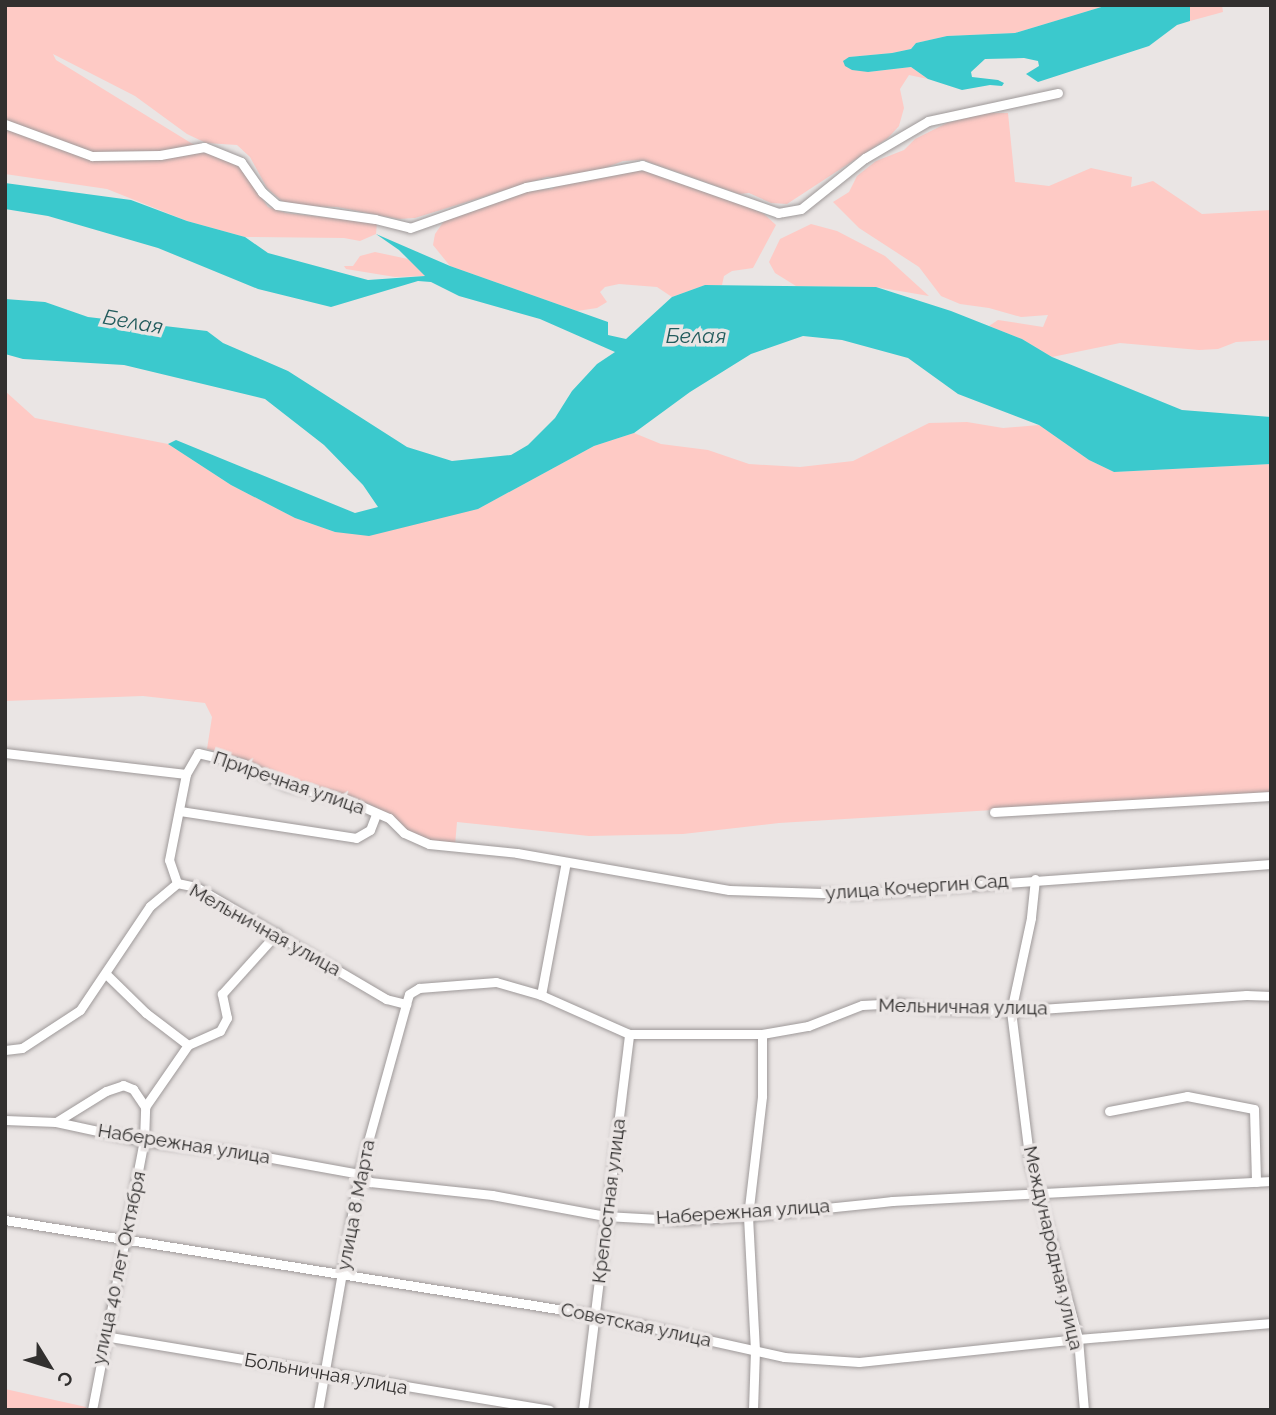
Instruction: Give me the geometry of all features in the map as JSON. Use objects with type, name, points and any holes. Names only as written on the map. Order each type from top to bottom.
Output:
[{"type":"street","points":[[5,124],[92,156],[160,155],[204,147],[241,162],[262,192],[277,205],[375,219],[410,228],[526,187],[642,165],[778,213],[801,209],[865,158],[928,121],[1058,93]]},
{"type":"street","name":"Приречная улица","points":[[5,753],[186,774],[198,753],[219,756],[244,764],[286,785],[345,799],[389,818],[404,833],[429,844],[566,862]]},
{"type":"street","points":[[177,883],[169,860],[186,774]]},
{"type":"street","points":[[994,812],[1271,796]]},
{"type":"street","name":"Приречная улица","points":[[180,811],[356,838],[370,830],[376,814]]},
{"type":"street","points":[[541,995],[566,862]]},
{"type":"street","name":"улица Кочергин Сад","points":[[566,862],[729,890],[777,894],[853,894],[1271,864]]},
{"type":"street","name":"Международная улица","points":[[1035,879],[1031,918],[1011,1011],[1036,1194],[1078,1339],[1084,1410]]},
{"type":"street","name":"Мельничная улица","points":[[5,1050],[22,1048],[80,1010],[150,906],[177,883],[196,887],[386,999],[405,1004],[409,994],[419,988],[496,982],[541,995],[629,1034],[762,1034],[808,1026],[862,1005],[896,1003],[937,1009],[1011,1011],[1246,995],[1271,996]]},
{"type":"street","points":[[145,1107],[188,1045],[220,1031],[228,1018],[222,994],[277,933]]},
{"type":"street","points":[[106,974],[146,1013],[188,1045]]},
{"type":"street","name":"улица 8 Марта","points":[[318,1410],[359,1174],[405,1004]]},
{"type":"street","name":"Крепостная улица","points":[[583,1410],[629,1034]]},
{"type":"street","points":[[754,1410],[755,1350],[748,1216],[762,1096],[762,1034]]},
{"type":"street","name":"Набережная улица","points":[[56,1122],[106,1091],[123,1085],[132,1089],[145,1107]]},
{"type":"street","points":[[1109,1111],[1187,1096],[1254,1109],[1256,1182]]},
{"type":"street","name":"улица 40 лет Октября","points":[[92,1410],[104,1336],[126,1240],[144,1141],[145,1107]]},
{"type":"street","name":"Набережная улица","points":[[5,1119],[56,1122],[144,1141],[244,1153],[359,1174],[370,1182],[492,1195],[606,1216],[677,1220],[748,1216],[892,1201],[1271,1181]]},
{"type":"street","name":"Советская улица","points":[[5,1220],[595,1315],[784,1357],[859,1362],[1078,1339],[1271,1323]]},
{"type":"street","name":"Больничная улица","points":[[104,1336],[549,1410]]},
{"type":"shaded area","points":[[5,5],[1108,5],[1015,33],[947,36],[916,43],[911,49],[849,57],[868,72],[911,67],[928,79],[909,75],[900,89],[904,108],[899,126],[888,138],[787,204],[771,203],[749,193],[739,194],[643,160],[623,161],[605,168],[648,171],[736,201],[764,214],[776,225],[753,268],[732,271],[724,276],[722,285],[705,285],[672,297],[657,287],[619,284],[605,287],[600,292],[607,302],[597,308],[577,311],[450,266],[433,245],[435,234],[444,221],[525,191],[552,189],[567,178],[547,177],[415,218],[399,219],[337,207],[298,206],[282,201],[267,188],[250,157],[237,145],[206,143],[187,134],[135,96],[53,54],[56,60],[191,143],[240,167],[268,207],[286,213],[377,223],[376,234],[360,241],[344,238],[245,237],[187,221],[107,189],[5,174]]},
{"type":"shaded area","points":[[1190,5],[1222,5],[1223,12],[1190,21]]},
{"type":"shaded area","points":[[985,113],[1008,113],[1015,182],[1049,186],[1091,168],[1132,177],[1131,187],[1153,181],[1202,214],[1271,210],[1271,340],[1236,342],[1218,349],[1199,350],[1120,343],[1052,357],[1022,339],[989,326],[998,320],[1043,327],[1048,315],[1021,317],[989,308],[960,304],[941,296],[919,267],[859,228],[833,202],[849,192],[857,176],[876,161],[904,150],[915,139],[947,123]]},
{"type":"shaded area","points":[[811,224],[837,231],[885,256],[929,296],[876,287],[796,286],[775,273],[769,262],[780,239]]},
{"type":"shaded area","points":[[375,252],[408,259],[426,276],[395,277],[346,269],[344,266],[353,266],[360,256]]},
{"type":"shaded area","points":[[5,391],[35,418],[168,444],[231,485],[295,518],[335,532],[478,509],[594,446],[634,433],[661,444],[708,450],[749,464],[800,467],[853,461],[929,423],[967,422],[1003,428],[1039,425],[1089,460],[1114,472],[1271,464],[1271,793],[779,823],[683,834],[589,836],[457,822],[455,845],[421,839],[371,805],[309,787],[302,781],[289,782],[238,757],[207,749],[212,717],[205,703],[143,696],[5,701]]},
{"type":"shaded area","points":[[5,1389],[86,1407],[86,1410],[5,1410]]},
{"type":"water","points":[[1108,5],[1190,5],[1190,21],[1177,25],[1149,46],[1038,82],[1026,74],[1039,66],[1038,61],[1024,58],[985,59],[971,72],[972,77],[998,80],[1004,83],[1002,86],[990,85],[962,90],[928,79],[911,67],[868,72],[852,70],[845,66],[843,61],[849,57],[911,49],[916,43],[947,36],[1015,33]]},
{"type":"water","name":"Белая","points":[[5,183],[131,200],[187,221],[245,237],[268,253],[368,280],[425,276],[399,250],[376,234],[450,266],[608,322],[608,335],[626,339],[672,297],[705,285],[876,287],[951,311],[1022,339],[1052,357],[1182,410],[1271,417],[1271,464],[1114,472],[1089,460],[1039,425],[958,394],[908,358],[842,340],[803,336],[751,354],[690,392],[634,433],[594,446],[478,509],[369,536],[335,532],[295,518],[231,485],[168,444],[176,440],[355,513],[378,507],[363,485],[324,445],[265,399],[124,365],[23,359],[5,354],[5,299],[45,302],[88,317],[207,331],[223,343],[288,371],[407,447],[452,461],[511,455],[528,445],[555,418],[572,391],[597,364],[615,352],[540,319],[459,296],[431,282],[418,281],[331,307],[258,289],[158,248],[48,216],[5,209]]}]
